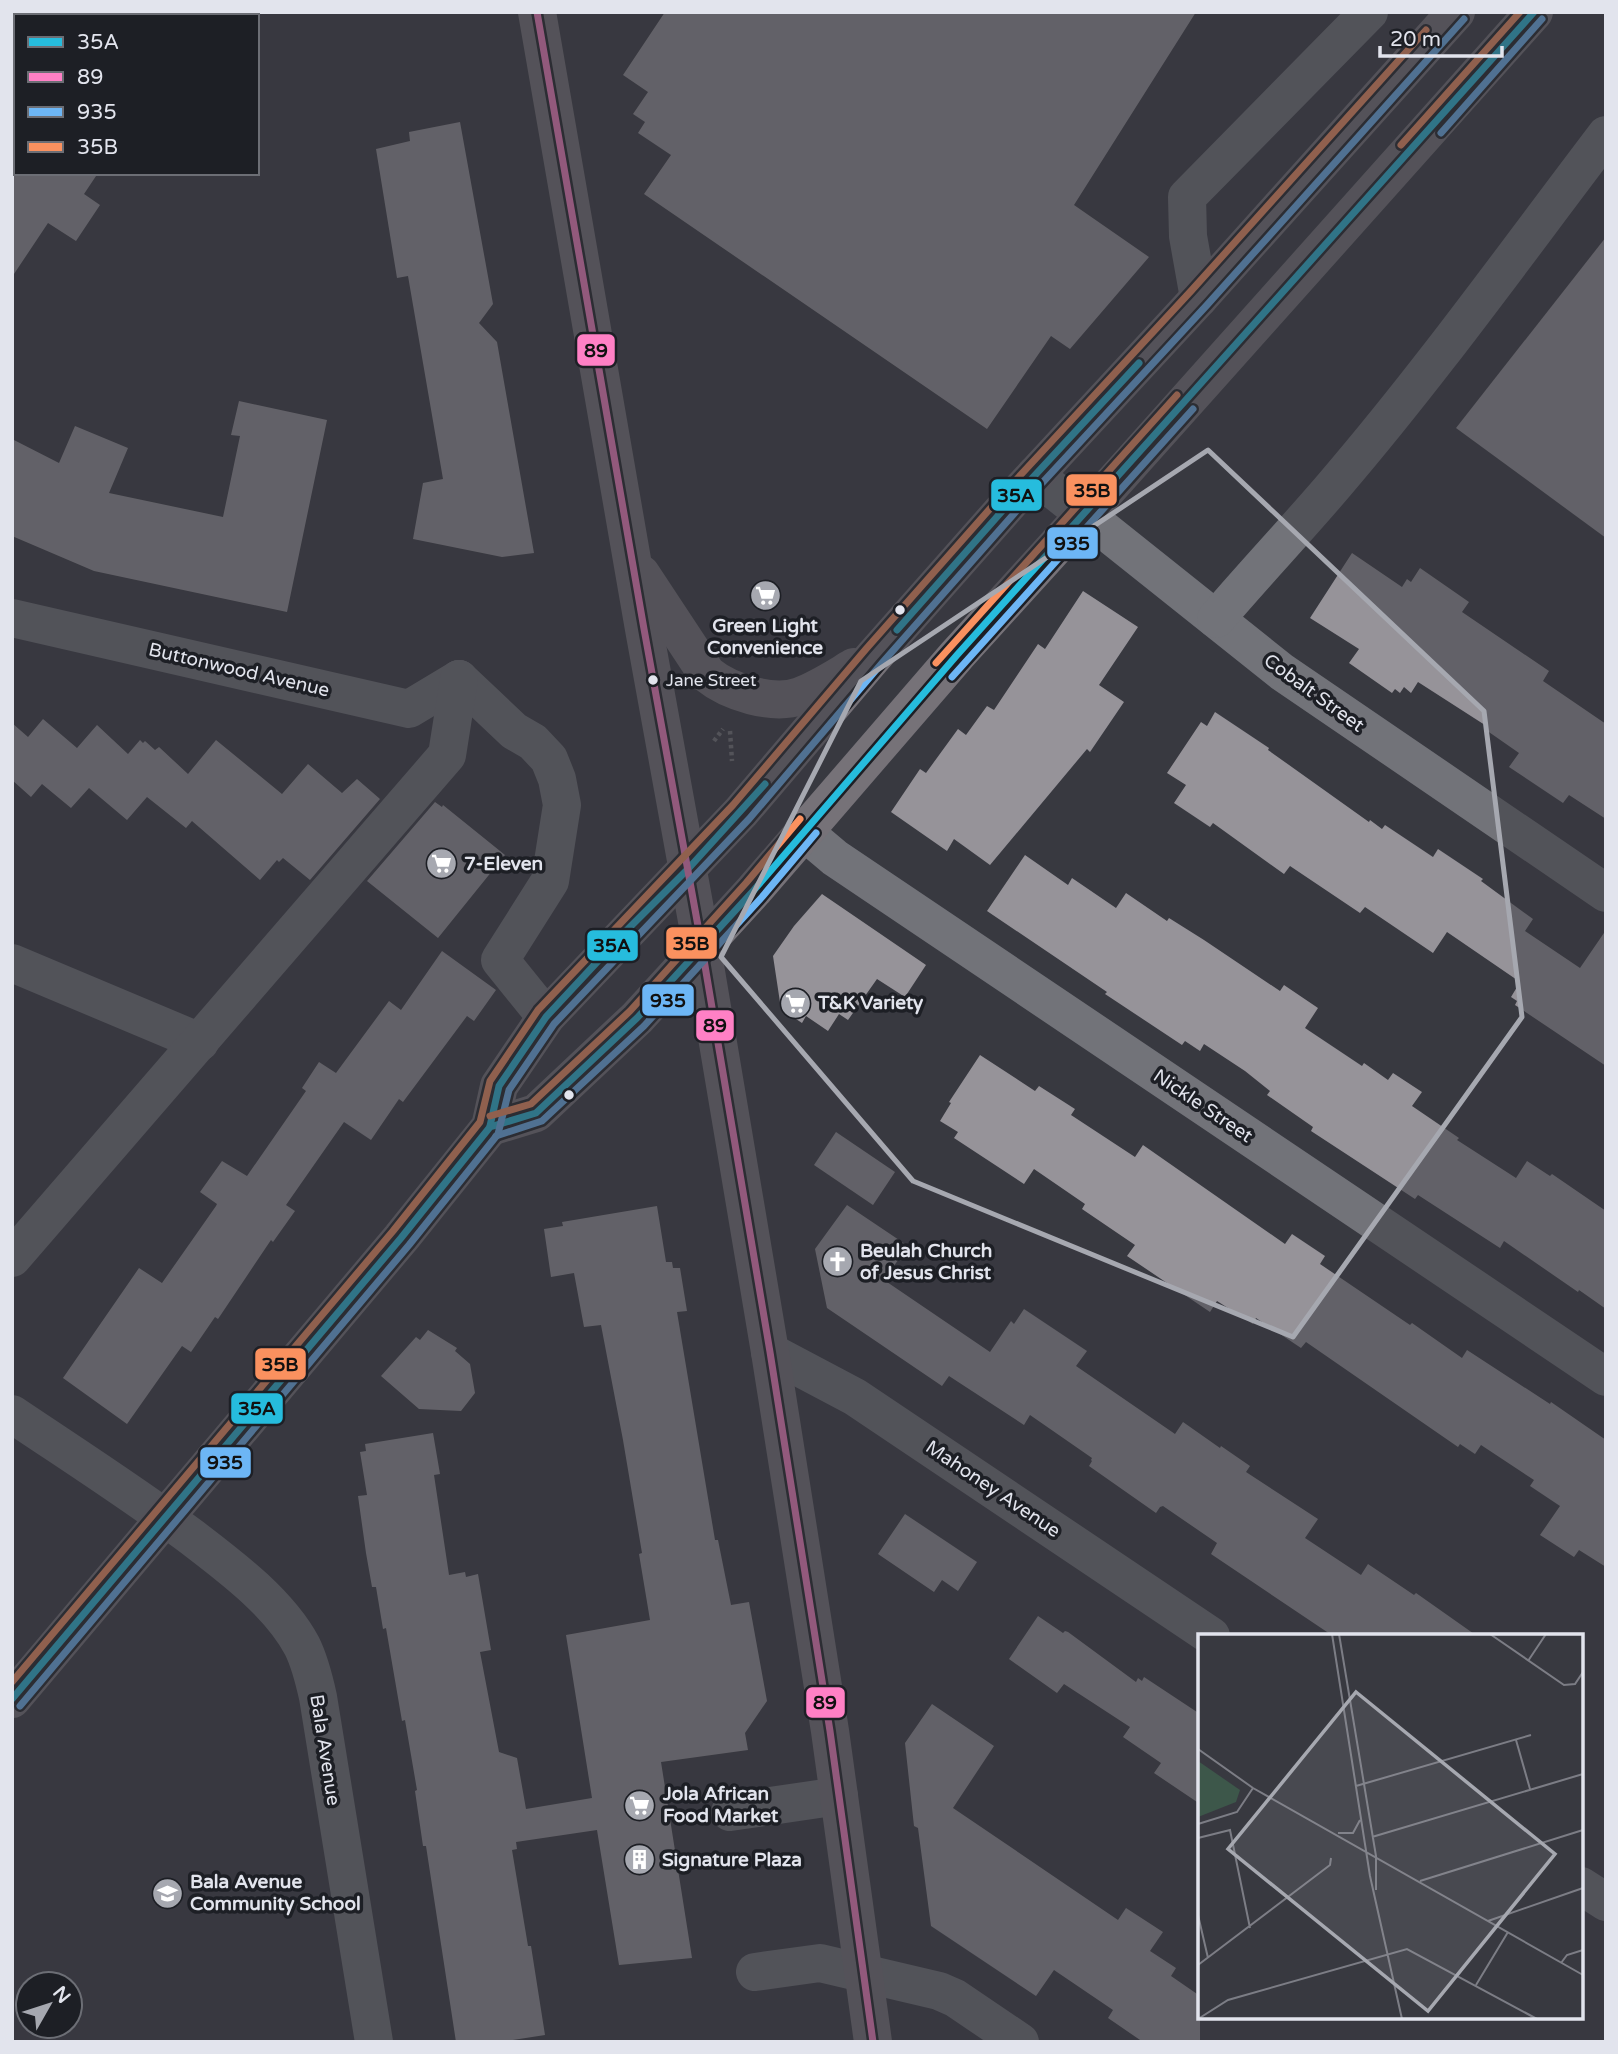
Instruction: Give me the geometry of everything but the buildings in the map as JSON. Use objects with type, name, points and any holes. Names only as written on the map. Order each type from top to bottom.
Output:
[{"type":"main road","points":[[537,12],[702,948],[770,1352],[839,1796],[873,2042]]},
{"type":"main road","points":[[12,1699],[401,1238],[490,1127],[499,1086],[546,1017],[741,812],[874,656],[1035,475],[1199,298],[1456,12]]},
{"type":"main road","points":[[490,1127],[537,1112],[637,1018],[702,948],[957,655],[1534,12]]},
{"type":"main road","points":[[632,561],[707,674],[731,690],[771,698],[800,696],[874,656]]},
{"type":"street","points":[[1199,298],[1188,236],[1187,197],[1369,12]]},
{"type":"street","points":[[1216,619],[1336,483],[1425,374],[1606,135]]},
{"type":"street","name":"Cobalt Street","points":[[1035,475],[1282,672],[1606,893]]},
{"type":"street","name":"Buttonwood Avenue","points":[[12,618],[409,709],[458,679]]},
{"type":"street","points":[[458,679],[514,731],[533,742],[549,759],[557,779],[562,805],[550,881],[500,960],[546,1017]]},
{"type":"street","points":[[12,1258],[447,755],[458,679]]},
{"type":"street","name":"Nickle Street","points":[[803,831],[835,859],[1606,1377]]},
{"type":"street","points":[[12,963],[200,1042]]},
{"type":"street","name":"Mahoney Avenue","points":[[770,1352],[856,1397],[1208,1634]]},
{"type":"street","name":"Bala Avenue","points":[[12,1414],[165,1517],[223,1561],[254,1588],[279,1615],[301,1645],[312,1672],[374,2042]]},
{"type":"street","points":[[730,1812],[839,1796]]},
{"type":"street","points":[[1583,1886],[1606,1902]]},
{"type":"street","points":[[755,1972],[820,1963],[947,1994],[1020,2042]]},
{"type":"path","points":[[730,720],[732,761]]},
{"type":"highlighted area","points":[[1208,450],[1484,711],[1522,1017],[1293,1337],[913,1181],[721,957],[861,681]]},
{"type":"transit line","name":"89","points":[[537,12],[702,948],[770,1352],[830,1731],[873,2042]]},
{"type":"transit line","name":"35B","points":[[1401,145],[1520,12]]},
{"type":"transit line","name":"35A","points":[[12,1699],[401,1238],[490,1127],[536,1113],[637,1018],[754,890],[957,655],[1534,12]]},
{"type":"transit line","name":"935","points":[[20,1706],[409,1245],[498,1134],[509,1090],[554,1024],[749,819],[1019,508],[1207,305],[1464,19]]},
{"type":"transit line","name":"935","points":[[1441,133],[1542,19]]},
{"type":"transit line","name":"35B","points":[[12,1682],[393,1231],[480,1122],[490,1081],[538,1010],[733,805],[1003,494],[1191,291],[1426,30]]},
{"type":"transit line","name":"35A","points":[[897,630],[1011,501],[1139,363]]},
{"type":"transit line","name":"35B","points":[[936,663],[1177,395]]},
{"type":"transit line","name":"935","points":[[952,677],[1193,409]]},
{"type":"transit line","name":"35A","points":[[490,1126],[499,1086],[546,1017],[688,869],[765,784]]},
{"type":"transit line","name":"35B","points":[[490,1116],[531,1104],[630,1011],[800,819]]},
{"type":"transit line","name":"935","points":[[496,1136],[542,1121],[644,1026],[762,897],[816,833]]},
{"type":"place","name":"Green Light Convenience","points":[[765,595]]},
{"type":"place","name":"Jane Street","points":[[653,680]]},
{"type":"place","name":"7-Eleven","points":[[441,864]]},
{"type":"place","name":"T&K Variety","points":[[795,1003]]},
{"type":"place","name":"Beulah Church of Jesus Christ","points":[[837,1262]]},
{"type":"place","name":"Jola African Food Market","points":[[640,1805]]},
{"type":"place","name":"Signature Plaza","points":[[639,1860]]},
{"type":"place","name":"Bala Avenue Community School","points":[[167,1893]]}]
